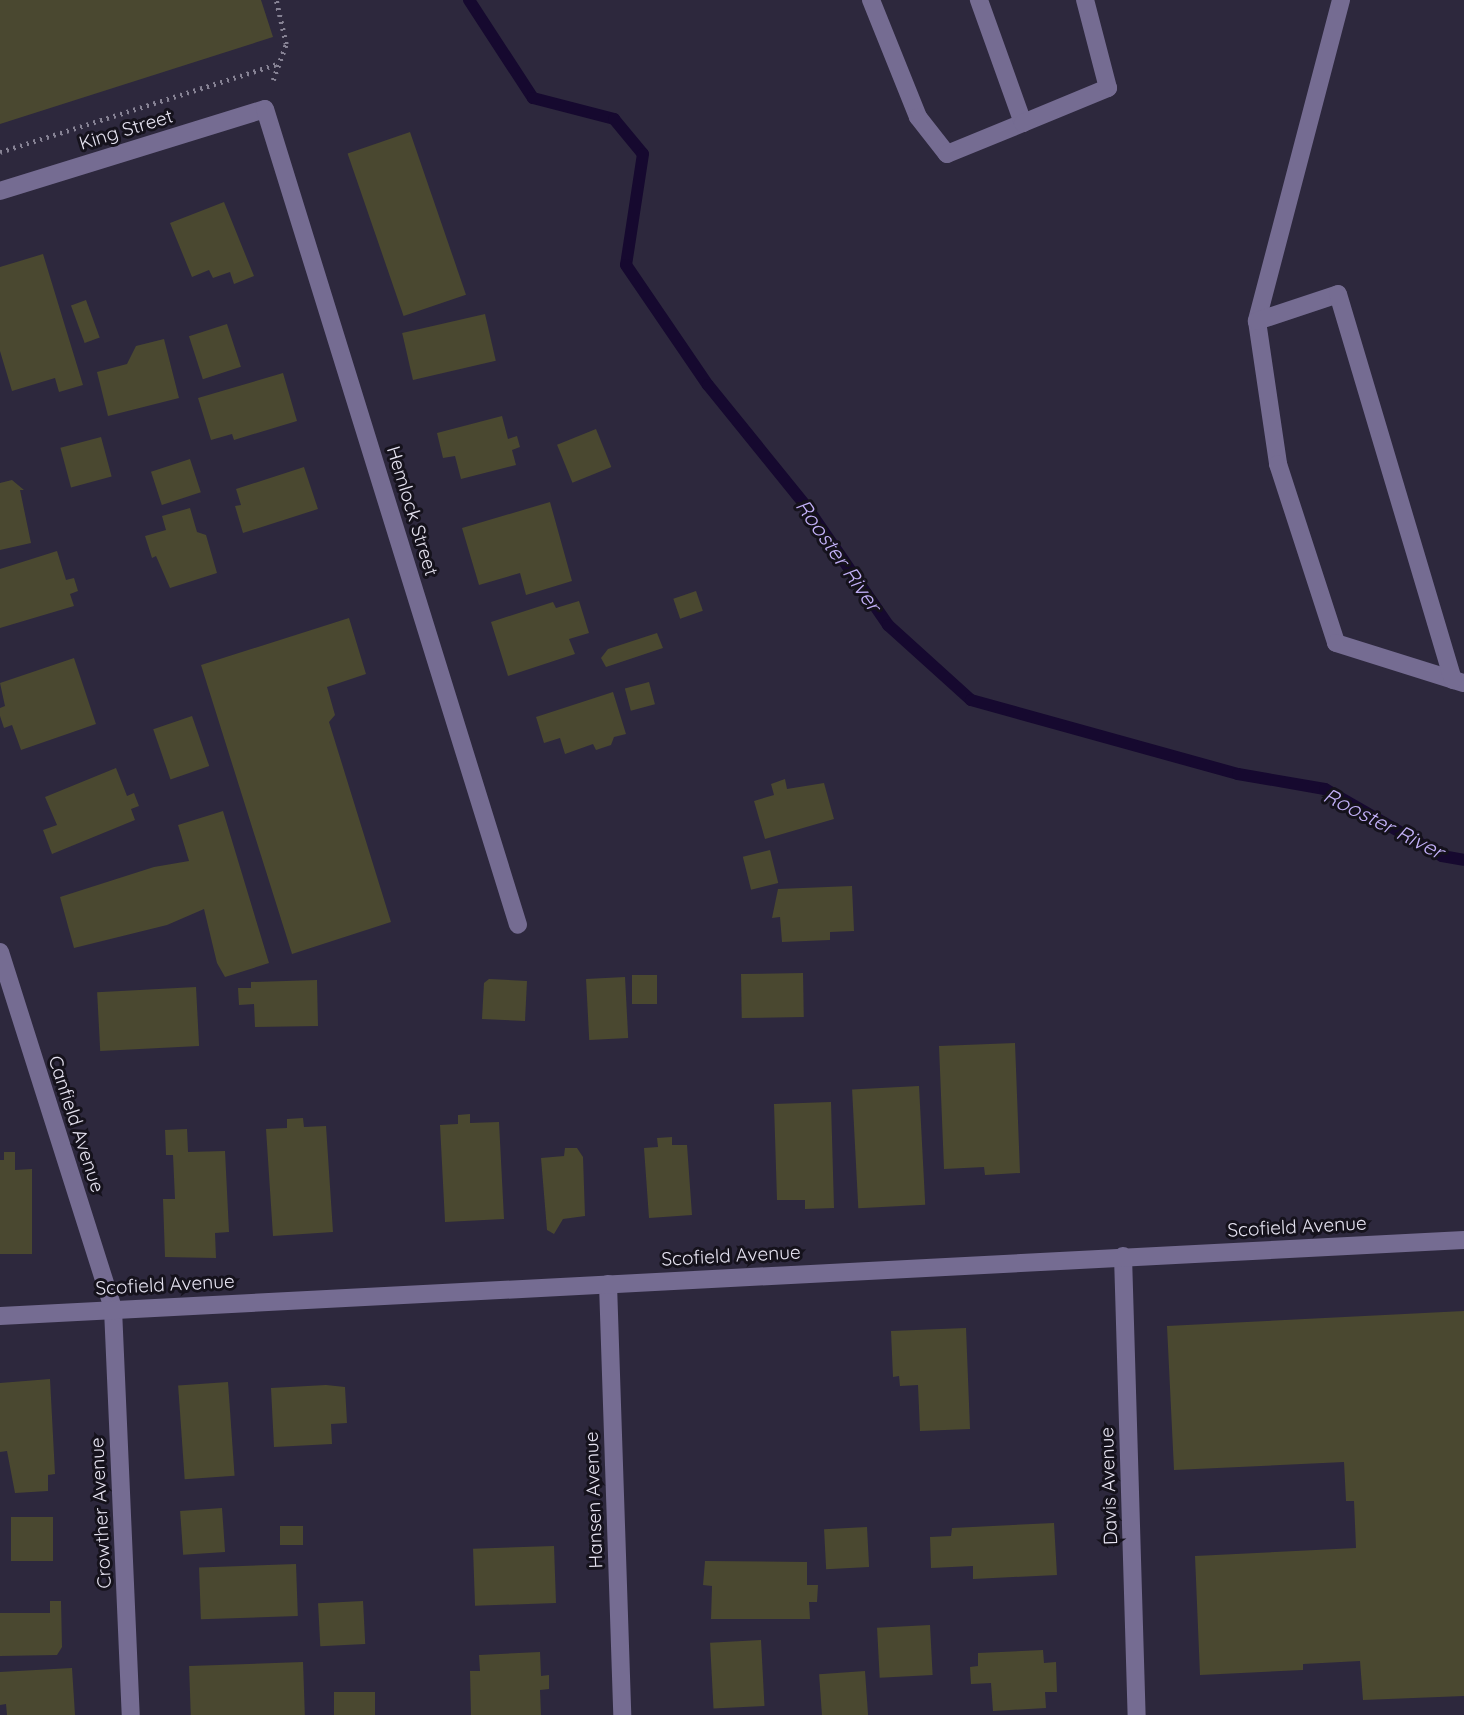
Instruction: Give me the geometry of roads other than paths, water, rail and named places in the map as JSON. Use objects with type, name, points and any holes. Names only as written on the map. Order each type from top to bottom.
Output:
[{"type":"street","points":[[871,0],[918,117],[947,154],[1108,88],[1085,0]]},
{"type":"street","points":[[979,0],[1023,123]]},
{"type":"street","points":[[1341,0],[1256,321],[1278,464],[1336,643],[1459,682]]},
{"type":"street","name":"King Street","points":[[0,191],[265,109]]},
{"type":"street","name":"Hemlock Street","points":[[265,109],[519,925]]},
{"type":"street","points":[[1256,321],[1338,295],[1459,682]]},
{"type":"street","name":"Canfield Avenue","points":[[0,952],[113,1308]]},
{"type":"street","name":"Scofield Avenue","points":[[0,1316],[113,1308],[1464,1240]]},
{"type":"street","name":"Davis Avenue","points":[[1124,1256],[1137,1715]]},
{"type":"street","name":"Hansen Avenue","points":[[608,1284],[622,1715]]},
{"type":"street","name":"Crowther Avenue","points":[[113,1308],[131,1715]]},
{"type":"waterway","name":"Rooster River","points":[[469,0],[533,98],[614,119],[643,154],[626,265],[708,385],[806,506],[888,625],[971,700],[1238,774],[1325,789],[1442,856],[1464,860]]}]
